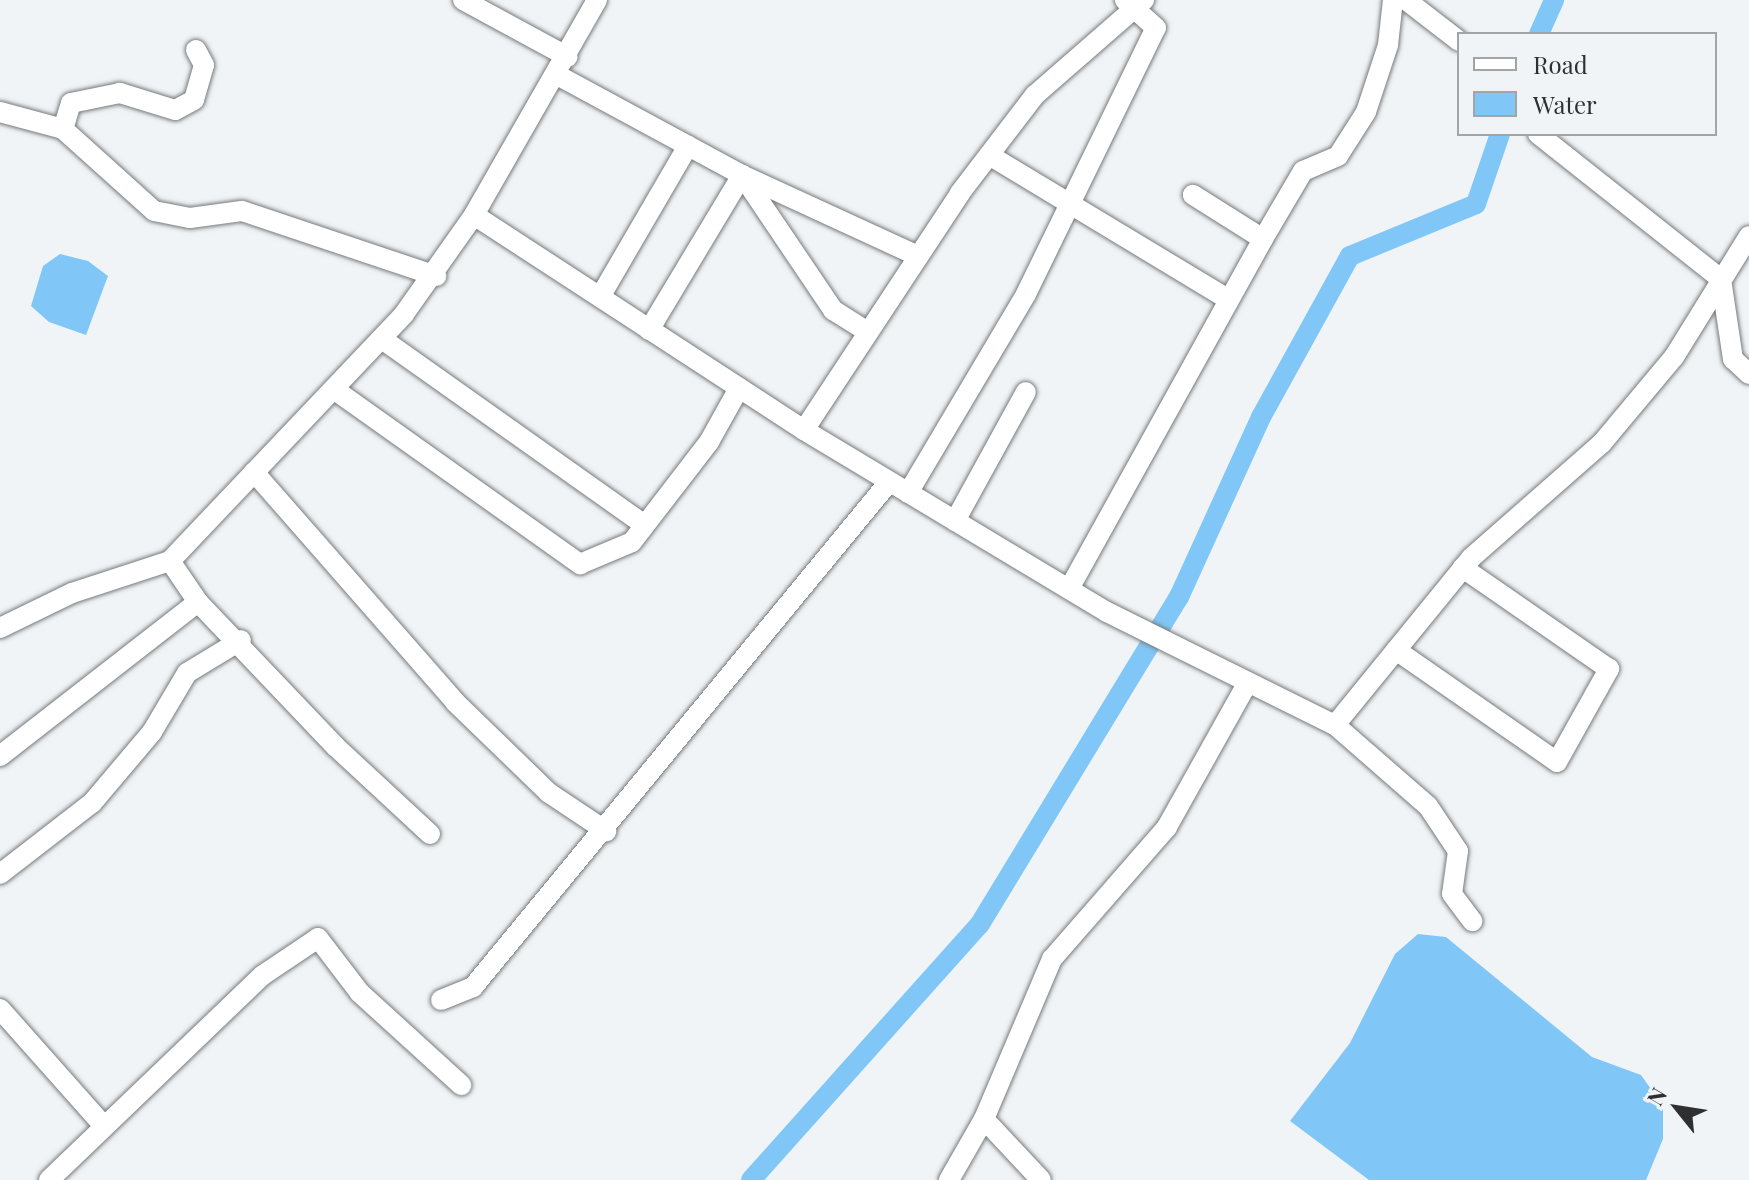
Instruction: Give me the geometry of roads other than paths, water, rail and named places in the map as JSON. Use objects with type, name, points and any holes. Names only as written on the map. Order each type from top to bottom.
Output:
[{"type":"street","points":[[463,0],[568,57]]},
{"type":"street","points":[[0,628],[72,593],[170,561],[335,390],[436,276],[559,76],[597,0]]},
{"type":"street","points":[[1069,589],[1303,171],[1338,156],[1366,112],[1388,45],[1393,0]]},
{"type":"street","points":[[1406,0],[1457,39]]},
{"type":"street","points":[[804,430],[918,256],[1035,95],[1134,3],[1156,28],[1026,294],[908,493]]},
{"type":"street","points":[[63,129],[71,103],[120,93],[175,110],[194,100],[204,65],[196,50]]},
{"type":"street","points":[[559,76],[742,175],[918,256]]},
{"type":"street","points":[[0,112],[63,129],[154,211],[190,218],[242,211],[436,276]]},
{"type":"street","points":[[1541,136],[1721,279],[1733,359],[1749,374]]},
{"type":"street","points":[[600,297],[688,146]]},
{"type":"street","points":[[989,155],[1229,300]]},
{"type":"street","points":[[649,330],[742,175]]},
{"type":"street","points":[[742,175],[833,310],[868,332]]},
{"type":"street","points":[[1193,195],[1263,239]]},
{"type":"street","points":[[474,215],[804,430],[1107,612],[1182,654],[1335,725],[1428,806],[1458,851],[1452,894],[1472,921]]},
{"type":"street","points":[[1335,725],[1463,568],[1602,443],[1674,357],[1749,236]]},
{"type":"street","points":[[382,339],[645,525]]},
{"type":"street","points":[[335,390],[580,564],[632,542],[709,442],[739,388]]},
{"type":"street","points":[[955,521],[1026,392]]},
{"type":"street","points":[[254,472],[455,702],[549,793],[606,831]]},
{"type":"street","points":[[441,1000],[473,987],[606,831],[889,482]]},
{"type":"street","points":[[170,561],[198,602],[241,640],[336,747],[430,834]]},
{"type":"street","points":[[1396,650],[1557,762],[1609,669],[1463,568]]},
{"type":"street","points":[[0,756],[198,602]]},
{"type":"street","points":[[0,874],[92,803],[152,732],[187,673],[241,640]]},
{"type":"street","points":[[949,1180],[984,1119],[1052,959],[1167,827],[1248,682]]},
{"type":"street","points":[[49,1180],[263,975],[318,938],[360,993],[461,1085]]},
{"type":"street","points":[[0,1009],[104,1126]]},
{"type":"street","points":[[984,1119],[1041,1180]]},
{"type":"water","points":[[60,254],[88,261],[108,276],[86,335],[49,322],[31,306],[43,266]]},
{"type":"water","points":[[1418,934],[1446,937],[1592,1057],[1641,1075],[1663,1106],[1663,1139],[1646,1180],[1369,1180],[1290,1121],[1350,1043],[1395,954]]},
{"type":"waterway","points":[[1540,32],[1554,0]]},
{"type":"waterway","points":[[751,1180],[980,924],[1179,597],[1261,417],[1350,256],[1476,204],[1499,136]]}]
